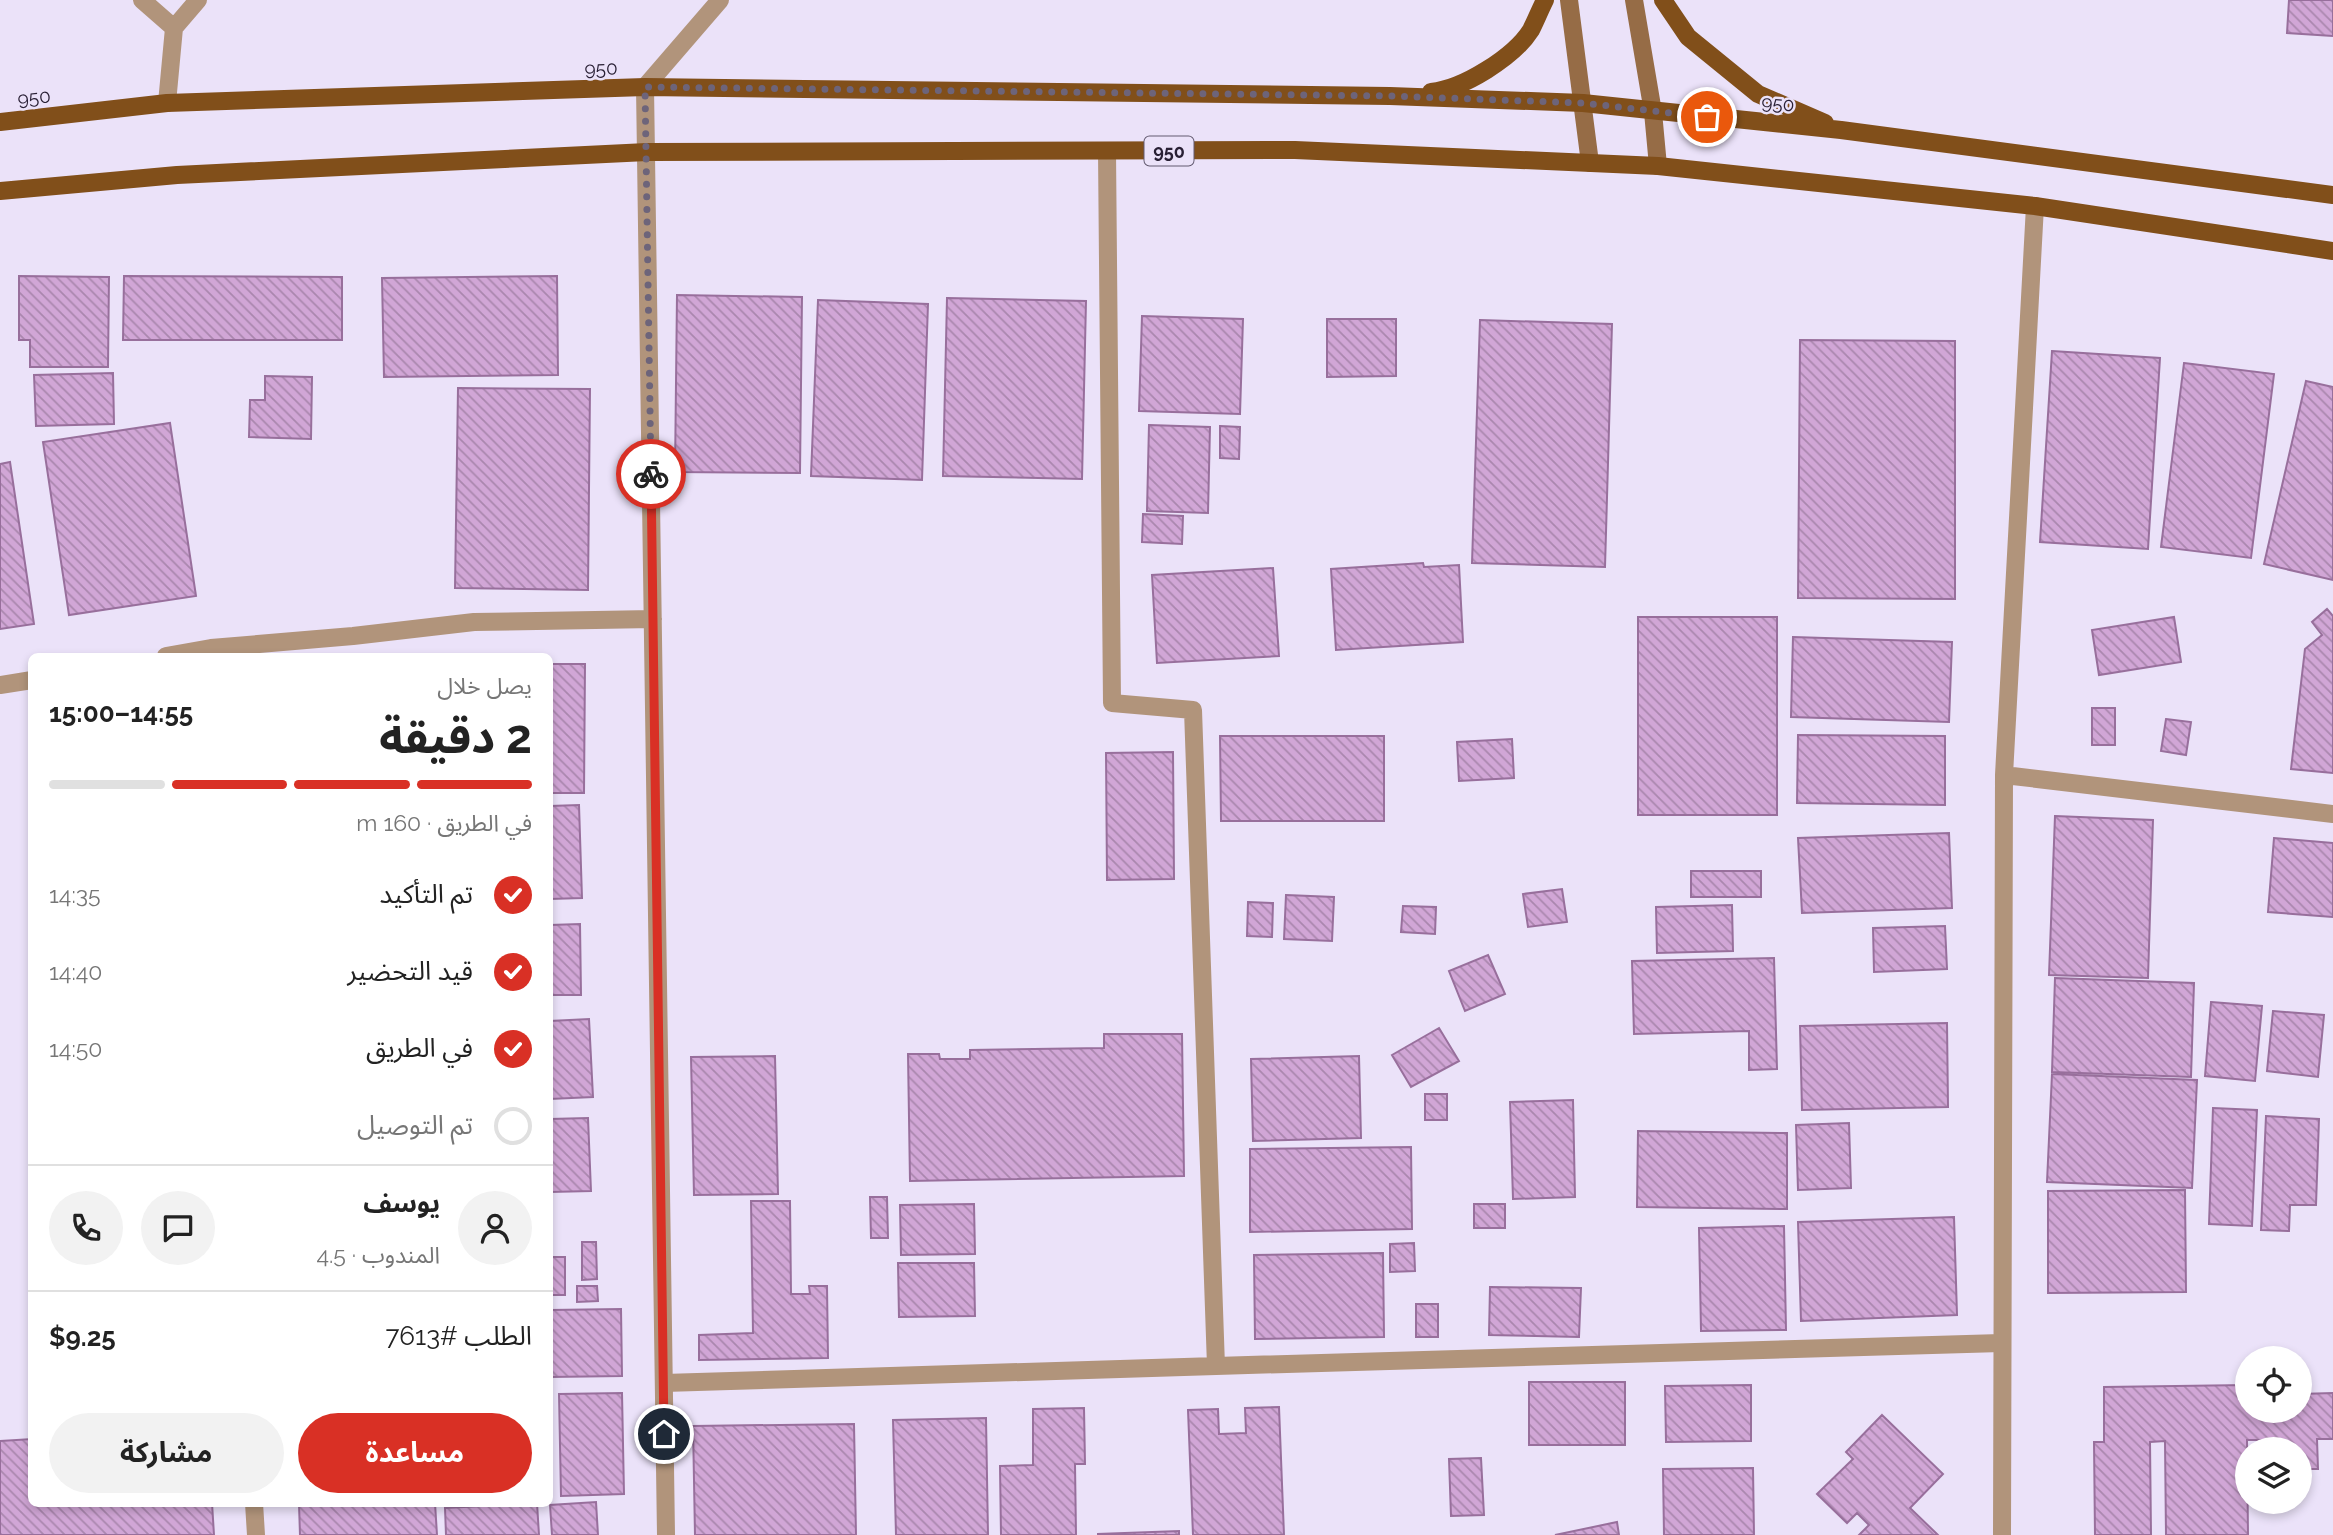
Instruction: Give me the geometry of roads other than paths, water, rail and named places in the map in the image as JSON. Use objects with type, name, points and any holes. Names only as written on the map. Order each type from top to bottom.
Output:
[{"type":"main road","points":[[1390,96],[1443,91],[1491,69],[1529,32],[1545,0]]},
{"type":"main road","points":[[1569,0],[1590,163]]},
{"type":"main road","points":[[1634,0],[1653,112],[1658,166]]},
{"type":"main road","points":[[1663,0],[1688,37],[1758,94],[1841,130]]},
{"type":"main road","name":"950","points":[[0,122],[167,103],[645,87],[1390,96],[1583,103],[1841,130],[2333,195]]},
{"type":"main road","name":"950","points":[[0,191],[177,175],[647,152],[1295,150],[1658,166],[2035,206],[2333,251]]},
{"type":"street","points":[[142,0],[174,29]]},
{"type":"street","points":[[167,103],[174,29],[198,0]]},
{"type":"street","points":[[666,1535],[645,87],[720,0]]},
{"type":"street","points":[[1107,151],[1112,703],[1193,710],[1216,1366]]},
{"type":"street","points":[[2003,1535],[2001,1343],[2004,775],[2035,206]]},
{"type":"street","points":[[211,652],[474,622],[653,619]]},
{"type":"street","points":[[0,685],[28,681]]},
{"type":"street","points":[[2004,775],[2333,814]]},
{"type":"street","points":[[664,1383],[2001,1343]]},
{"type":"street","points":[[254,1507],[256,1535]]}]
